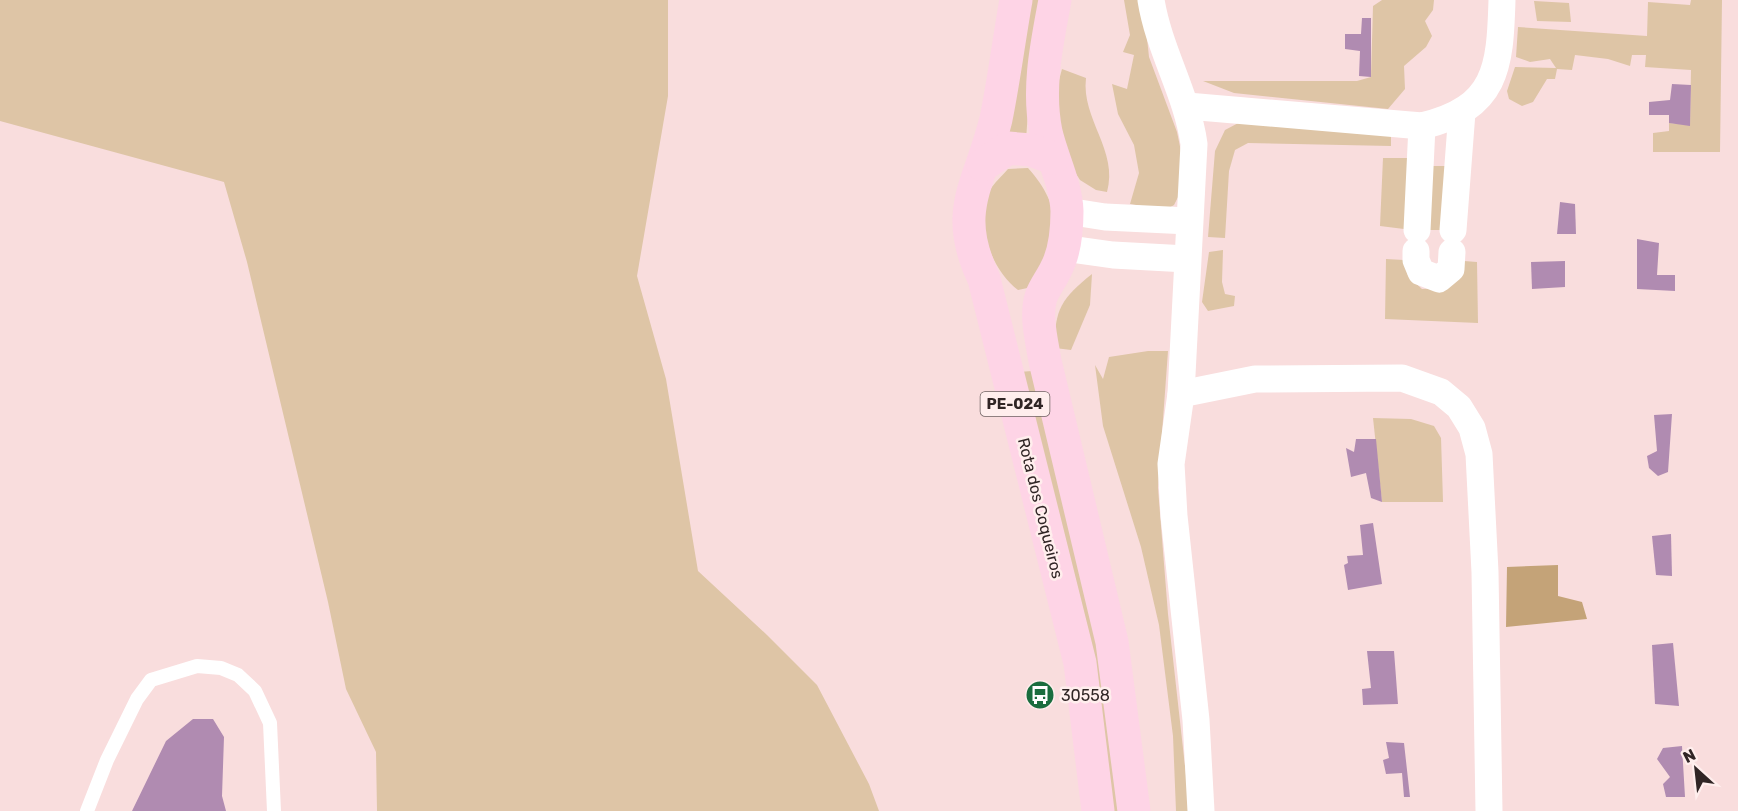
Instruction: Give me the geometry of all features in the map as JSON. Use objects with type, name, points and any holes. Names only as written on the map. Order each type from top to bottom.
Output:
[{"type":"main road","name":"Rota dos Coqueiros","points":[[1016,0],[996,118],[983,165],[970,197],[968,229],[971,252],[984,279],[1080,663],[1098,811]]},
{"type":"main road","name":"PE-024","points":[[1055,0],[1046,54],[1042,100],[1053,158],[1064,187],[1067,211],[1064,248],[1057,267],[1040,298],[1040,326],[1045,361],[1112,642],[1134,811]]},
{"type":"main road","points":[[983,165],[1008,148],[1030,150],[1053,158]]},
{"type":"main road","points":[[984,279],[1004,297],[1023,302],[1040,298]]},
{"type":"street","points":[[1151,0],[1160,36],[1187,106],[1194,144],[1180,394],[1171,464],[1174,516],[1196,720],[1201,811]]},
{"type":"street","points":[[1187,106],[1422,126],[1444,121],[1462,112],[1493,78],[1499,57],[1502,0]]},
{"type":"street","points":[[1422,126],[1416,260],[1421,272],[1439,279],[1451,269],[1462,112]]},
{"type":"street","points":[[1067,211],[1105,216],[1189,221]]},
{"type":"street","points":[[1064,248],[1113,255],[1187,259]]},
{"type":"street","points":[[1180,394],[1255,379],[1402,378],[1442,392],[1459,407],[1472,428],[1479,454],[1485,572],[1489,811]]},
{"type":"lane","points":[[87,811],[95,784],[137,699],[151,680],[197,666],[221,668],[238,675],[255,691],[270,723],[274,811]]},
{"type":"shaded area","points":[[0,0],[668,0],[668,96],[637,276],[666,379],[698,571],[817,685],[869,784],[879,811],[377,811],[376,752],[346,689],[328,602],[247,262],[224,182],[0,121]]},
{"type":"shaded area","points":[[1028,0],[1043,0],[1031,68],[1026,140],[1007,140]]},
{"type":"shaded area","points":[[1124,0],[1143,0],[1149,57],[1177,132],[1182,156],[1179,195],[1174,205],[1165,210],[1130,204],[1139,173],[1134,145],[1118,114],[1112,84],[1127,89],[1134,55],[1123,52],[1130,35]]},
{"type":"shaded area","points":[[1382,0],[1434,0],[1433,10],[1425,21],[1432,36],[1426,47],[1404,66],[1405,89],[1388,109],[1234,93],[1203,81],[1357,81],[1371,77],[1373,6]]},
{"type":"shaded area","points":[[1691,0],[1722,0],[1720,152],[1653,152],[1653,133],[1669,131],[1669,123],[1690,125],[1691,70],[1645,67],[1646,55],[1632,55],[1630,66],[1608,59],[1575,55],[1572,70],[1557,69],[1555,79],[1547,79],[1533,102],[1522,106],[1509,99],[1507,91],[1515,67],[1556,68],[1550,59],[1530,62],[1516,57],[1518,27],[1647,36],[1648,2],[1690,5]]},
{"type":"shaded area","points":[[1534,1],[1569,3],[1571,22],[1537,21]]},
{"type":"shaded area","points":[[1362,18],[1371,18],[1371,77],[1359,76],[1360,51],[1345,49],[1345,34],[1361,34]]},
{"type":"shaded area","points":[[1062,69],[1086,78],[1089,107],[1108,163],[1107,192],[1096,190],[1080,180],[1071,166],[1054,99]]},
{"type":"shaded area","points":[[1672,84],[1691,85],[1690,126],[1669,123],[1669,115],[1649,115],[1649,102],[1670,100]]},
{"type":"shaded area","points":[[1244,120],[1391,134],[1391,146],[1248,143],[1235,150],[1229,171],[1225,238],[1208,237],[1215,151],[1225,130]]},
{"type":"shaded area","points":[[1383,158],[1415,158],[1412,230],[1380,226]]},
{"type":"shaded area","points":[[1428,166],[1450,166],[1445,230],[1426,230]]},
{"type":"shaded area","points":[[1028,168],[1049,199],[1053,213],[1053,226],[1051,240],[1032,287],[1018,290],[1008,281],[993,257],[987,243],[984,214],[986,200],[992,187],[1008,169]]},
{"type":"shaded area","points":[[1560,202],[1575,204],[1576,234],[1557,234]]},
{"type":"shaded area","points":[[1637,239],[1659,243],[1657,275],[1675,275],[1675,291],[1637,289]]},
{"type":"shaded area","points":[[1223,250],[1222,282],[1225,294],[1235,296],[1234,306],[1208,311],[1202,302],[1209,252]]},
{"type":"shaded area","points":[[1386,259],[1404,260],[1408,276],[1422,289],[1441,288],[1464,261],[1477,262],[1478,323],[1385,319]]},
{"type":"shaded area","points":[[1565,261],[1565,287],[1532,289],[1531,262]]},
{"type":"shaded area","points":[[1092,274],[1090,305],[1071,350],[1055,348],[1056,323],[1062,305],[1073,290]]},
{"type":"shaded area","points":[[1148,351],[1168,351],[1158,488],[1168,614],[1190,811],[1176,811],[1173,736],[1159,625],[1141,547],[1103,426],[1095,365],[1103,379],[1109,357]]},
{"type":"shaded area","points":[[1032,371],[1107,681],[1122,811],[1112,811],[1019,372]]},
{"type":"shaded area","points":[[1672,414],[1668,472],[1658,476],[1649,468],[1647,456],[1657,451],[1654,415]]},
{"type":"shaded area","points":[[1373,418],[1411,419],[1434,426],[1441,438],[1443,502],[1382,502]]},
{"type":"shaded area","points":[[1356,439],[1376,439],[1382,502],[1371,498],[1366,473],[1351,477],[1346,448],[1354,452]]},
{"type":"shaded area","points":[[1373,523],[1382,584],[1348,590],[1344,565],[1348,563],[1347,556],[1363,555],[1360,525]]},
{"type":"shaded area","points":[[1671,534],[1672,576],[1656,575],[1652,536]]},
{"type":"shaded area","points":[[1558,565],[1558,596],[1582,602],[1587,619],[1506,627],[1507,567]]},
{"type":"shaded area","points":[[1673,643],[1679,706],[1655,704],[1652,645]]},
{"type":"shaded area","points":[[1367,651],[1394,651],[1398,704],[1363,705],[1362,689],[1371,688]]},
{"type":"shaded area","points":[[193,719],[213,719],[224,737],[222,796],[226,811],[132,811],[166,741]]},
{"type":"shaded area","points":[[1386,742],[1404,743],[1410,797],[1404,797],[1402,773],[1386,774],[1383,760],[1389,758]]},
{"type":"shaded area","points":[[1682,746],[1685,797],[1666,797],[1663,784],[1670,777],[1657,759],[1663,748]]},
{"type":"place","name":"30558","points":[[1040,695]]}]
